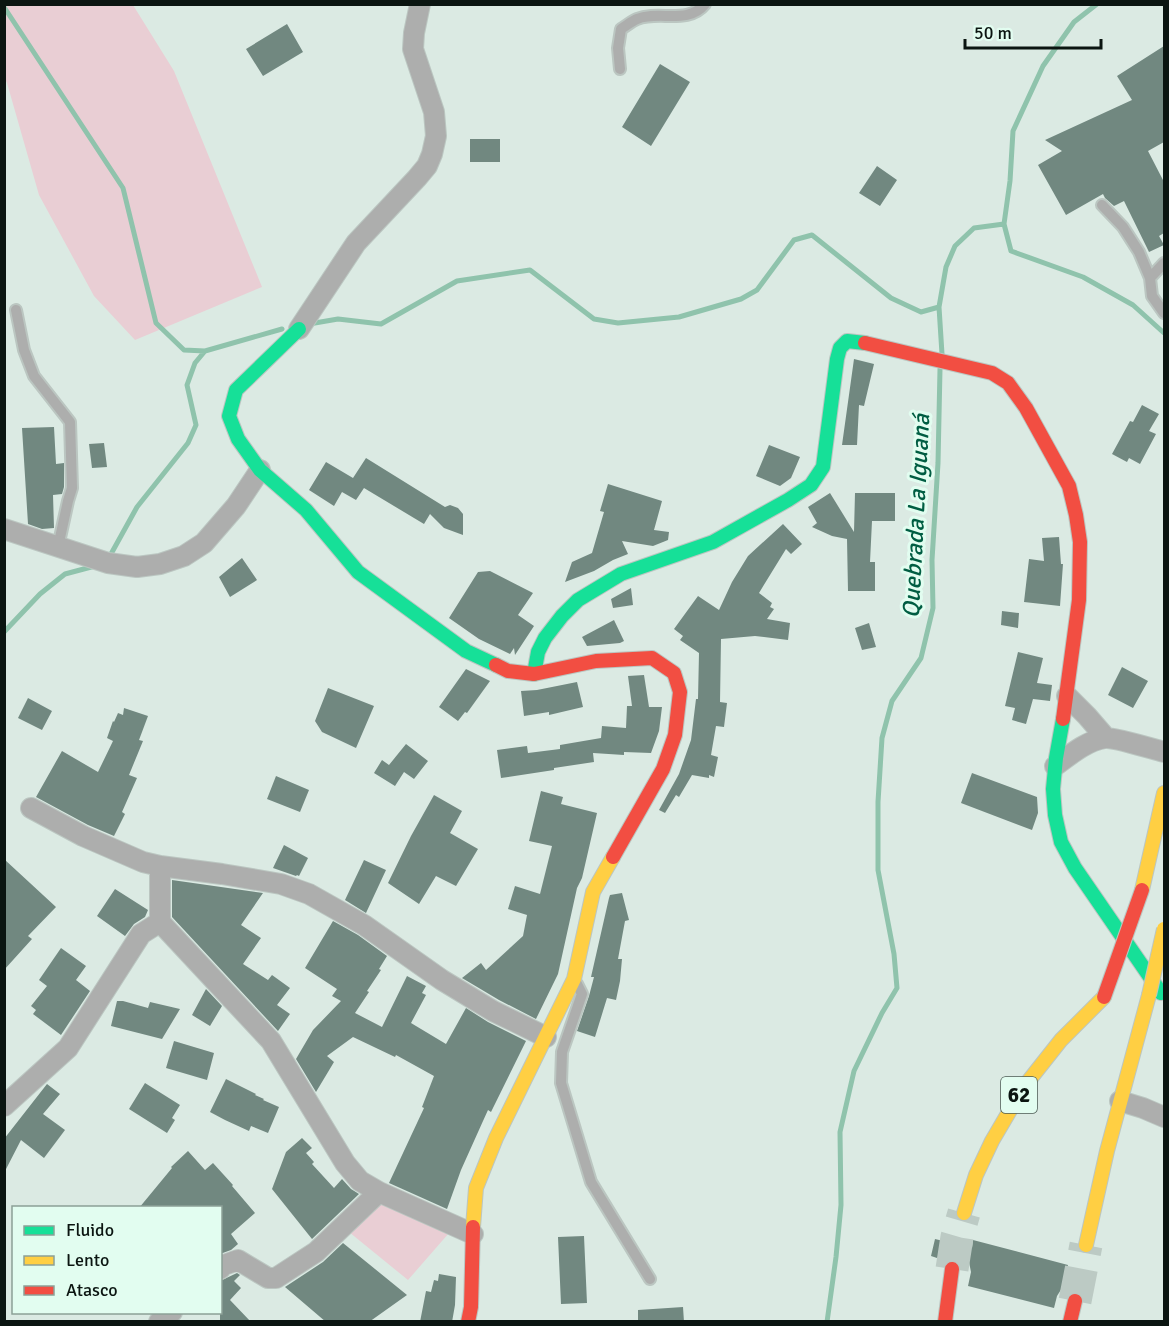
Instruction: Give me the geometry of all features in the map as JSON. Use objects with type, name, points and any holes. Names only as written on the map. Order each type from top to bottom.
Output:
[{"type":"main road","points":[[302,325],[236,390],[229,416],[238,439],[260,470],[306,510],[358,572],[466,651],[508,671],[534,674],[596,661],[652,658],[674,674],[680,692],[675,735],[663,769],[593,892],[574,979],[496,1137],[476,1188],[472,1297],[468,1322]]},
{"type":"main road","points":[[534,674],[538,652],[545,638],[578,600],[621,574],[713,542],[811,485],[823,467],[837,359],[840,348],[847,341],[857,341],[992,373],[1008,383],[1026,408],[1068,486],[1080,542],[1079,600],[1053,789],[1055,815],[1061,842],[1075,868],[1164,999]]},
{"type":"main road","name":"62","points":[[964,1213],[976,1175],[992,1141],[1023,1088],[1061,1040],[1104,997],[1142,890],[1164,793]]},
{"type":"main road","points":[[1086,1245],[1164,928]]},
{"type":"main road","points":[[945,1322],[952,1269]]},
{"type":"main road","points":[[1070,1322],[1075,1301]]},
{"type":"street","points":[[302,325],[356,243],[417,178],[427,166],[432,154],[436,136],[434,112],[413,50],[420,4]]},
{"type":"street","points":[[4,529],[104,562],[137,567],[160,564],[184,556],[204,543],[236,506],[260,470]]},
{"type":"street","points":[[1067,696],[1106,738]]},
{"type":"street","points":[[1056,766],[1074,752],[1106,738],[1164,752]]},
{"type":"street","points":[[31,808],[83,836],[143,862],[281,884],[309,894],[364,925],[462,993],[546,1037]]},
{"type":"street","points":[[160,866],[160,922],[271,1041],[345,1163],[360,1181],[379,1192],[473,1234]]},
{"type":"street","points":[[4,1106],[68,1048],[141,934],[160,922]]},
{"type":"street","points":[[1120,1101],[1164,1118]]},
{"type":"street","points":[[222,1267],[238,1260],[268,1278],[276,1278],[316,1252],[379,1192]]},
{"type":"lane","points":[[620,69],[618,48],[621,29],[638,18],[659,15],[687,16],[701,9],[705,4]]},
{"type":"lane","points":[[1102,205],[1123,227],[1139,252],[1150,278],[1152,296],[1164,313]]},
{"type":"lane","points":[[1150,278],[1164,263]]},
{"type":"lane","points":[[16,310],[24,350],[34,376],[70,422],[72,488],[58,547]]},
{"type":"lane","points":[[574,979],[582,994],[562,1052],[561,1083],[591,1182],[650,1278]]},
{"type":"shaded area","points":[[5,4],[133,5],[174,71],[262,287],[135,340],[94,296],[39,195],[5,79]]},
{"type":"shaded area","points":[[378,1199],[449,1233],[408,1280],[349,1232]]},
{"type":"building","points":[[287,24],[303,52],[263,76],[246,49]]},
{"type":"building","points":[[1164,46],[1164,142],[1148,151],[1164,182],[1164,233],[1159,236],[1164,245],[1149,252],[1124,201],[1114,206],[1103,194],[1066,215],[1038,165],[1062,151],[1045,140],[1132,100],[1117,76]]},
{"type":"building","points":[[660,64],[690,82],[651,146],[622,127]]},
{"type":"building","points":[[470,139],[500,139],[500,162],[470,162]]},
{"type":"building","points":[[877,166],[897,180],[880,206],[859,193]]},
{"type":"building","points":[[854,359],[874,364],[864,406],[859,405],[857,445],[842,445]]},
{"type":"building","points":[[1142,405],[1159,414],[1149,431],[1156,434],[1140,464],[1129,458],[1127,462],[1112,454],[1130,421],[1133,422]]},
{"type":"building","points":[[54,427],[56,464],[64,463],[64,487],[62,494],[53,495],[54,528],[42,529],[28,524],[22,428]]},
{"type":"building","points":[[104,443],[107,467],[92,468],[89,444]]},
{"type":"building","points":[[769,445],[800,457],[791,478],[780,486],[756,476]]},
{"type":"building","points":[[366,458],[445,507],[450,505],[458,508],[463,514],[463,535],[444,528],[430,514],[424,524],[364,488],[356,500],[342,492],[334,506],[309,490],[326,462],[353,478]]},
{"type":"building","points":[[608,484],[662,501],[654,530],[669,532],[668,540],[653,546],[622,541],[628,554],[565,582],[572,562],[592,553],[604,512],[600,511]]},
{"type":"building","points":[[830,493],[854,532],[855,493],[895,493],[895,521],[872,521],[870,562],[875,562],[875,591],[848,591],[847,539],[832,536],[812,527],[817,523],[808,507]]},
{"type":"building","points":[[783,524],[802,544],[791,554],[786,549],[759,593],[772,603],[770,607],[774,609],[767,619],[790,623],[788,640],[755,636],[721,639],[720,702],[727,703],[724,727],[716,726],[711,755],[718,757],[714,777],[692,775],[679,797],[676,795],[665,813],[659,810],[679,774],[691,740],[696,699],[698,699],[699,653],[680,640],[683,636],[674,629],[698,596],[719,610],[748,556]]},
{"type":"building","points":[[1059,537],[1061,564],[1063,564],[1060,606],[1024,602],[1029,559],[1044,561],[1042,538]]},
{"type":"building","points":[[242,558],[257,580],[230,597],[219,577]]},
{"type":"building","points":[[490,571],[533,593],[518,615],[534,626],[515,655],[514,648],[510,654],[479,639],[449,618],[478,572]]},
{"type":"building","points":[[631,588],[633,605],[613,608],[611,599]]},
{"type":"building","points":[[1002,611],[1019,613],[1018,628],[1001,625]]},
{"type":"building","points":[[614,620],[624,641],[587,646],[582,637]]},
{"type":"building","points":[[869,623],[876,647],[862,650],[855,628]]},
{"type":"building","points":[[1018,652],[1043,658],[1037,683],[1052,685],[1050,701],[1033,699],[1026,724],[1012,720],[1015,708],[1005,706]]},
{"type":"building","points":[[1122,667],[1148,681],[1133,708],[1108,695]]},
{"type":"building","points":[[466,669],[490,681],[467,713],[465,712],[458,721],[439,707]]},
{"type":"building","points":[[644,675],[649,707],[662,707],[659,731],[651,753],[624,752],[624,755],[593,753],[594,762],[501,778],[497,750],[527,746],[528,753],[560,749],[560,745],[601,738],[602,726],[626,728],[627,706],[632,706],[628,676]]},
{"type":"building","points":[[577,682],[583,707],[549,715],[549,712],[524,716],[521,691]]},
{"type":"building","points":[[328,688],[374,706],[356,748],[322,732],[315,721]]},
{"type":"building","points":[[28,698],[52,711],[42,730],[18,718]]},
{"type":"building","points":[[124,708],[148,716],[139,740],[143,741],[129,775],[137,778],[122,812],[125,814],[114,836],[36,797],[62,751],[98,772],[113,741],[107,738],[113,721],[118,713],[123,715]]},
{"type":"building","points":[[406,744],[428,761],[414,779],[404,772],[395,786],[374,773],[382,760],[389,765]]},
{"type":"building","points":[[972,773],[1037,797],[1038,813],[1032,830],[961,803]]},
{"type":"building","points":[[276,776],[309,790],[300,812],[267,799]]},
{"type":"building","points":[[541,791],[563,797],[561,804],[597,813],[558,974],[536,1019],[462,978],[481,963],[486,970],[523,936],[527,915],[508,909],[515,886],[540,894],[552,846],[529,841]]},
{"type":"building","points":[[434,795],[462,811],[450,833],[478,849],[456,886],[436,876],[419,904],[388,883]]},
{"type":"building","points":[[284,845],[308,858],[299,876],[273,868]]},
{"type":"building","points":[[4,859],[56,907],[28,936],[32,939],[4,970]]},
{"type":"building","points":[[364,860],[386,870],[366,913],[345,900]]},
{"type":"building","points":[[172,880],[263,893],[241,925],[261,938],[243,964],[268,980],[272,975],[290,988],[277,1005],[290,1014],[278,1031],[172,917]]},
{"type":"building","points":[[115,889],[148,910],[145,917],[134,924],[125,936],[97,916]]},
{"type":"building","points":[[622,893],[629,920],[625,921],[618,959],[622,959],[620,981],[616,1000],[607,998],[595,1037],[577,1031],[594,977],[591,977],[609,898],[610,895]]},
{"type":"building","points":[[333,921],[358,935],[387,956],[367,991],[369,992],[355,1013],[382,1027],[407,976],[426,986],[422,993],[426,995],[411,1023],[446,1044],[466,1008],[526,1041],[491,1112],[488,1110],[461,1170],[447,1209],[389,1183],[424,1108],[422,1107],[434,1076],[396,1055],[395,1057],[353,1037],[327,1056],[334,1062],[316,1092],[296,1059],[313,1030],[341,1001],[332,996],[337,989],[305,968]]},
{"type":"building","points":[[61,948],[86,966],[76,980],[90,991],[61,1035],[33,1014],[36,1010],[31,1006],[47,986],[39,980]]},
{"type":"building","points":[[206,989],[222,1006],[210,1026],[192,1015]]},
{"type":"building","points":[[117,1001],[148,1008],[150,1002],[180,1009],[162,1039],[111,1026]]},
{"type":"building","points":[[174,1041],[214,1053],[207,1080],[166,1068]]},
{"type":"building","points":[[226,1079],[279,1107],[268,1133],[251,1126],[249,1131],[210,1112]]},
{"type":"building","points":[[145,1083],[180,1105],[167,1133],[129,1109]]},
{"type":"building","points":[[47,1084],[60,1094],[43,1114],[65,1130],[44,1158],[21,1140],[4,1173],[4,1139]]},
{"type":"building","points":[[302,1138],[312,1148],[306,1153],[314,1162],[312,1164],[334,1188],[342,1179],[359,1194],[312,1239],[272,1189],[286,1152]]},
{"type":"building","points":[[188,1151],[205,1170],[213,1163],[255,1213],[231,1234],[238,1244],[231,1250],[222,1253],[222,1206],[141,1206],[171,1167]]},
{"type":"building","points":[[584,1236],[587,1303],[561,1304],[558,1237]]},
{"type":"building","points":[[935,1239],[972,1248],[973,1240],[1068,1265],[1054,1308],[968,1286],[971,1272],[969,1262],[963,1254],[954,1250],[945,1252],[937,1258],[931,1256]]},
{"type":"building","points":[[343,1243],[407,1295],[369,1322],[326,1322],[285,1287],[323,1262]]},
{"type":"building","points":[[237,1273],[240,1275],[234,1281],[241,1288],[230,1300],[251,1322],[220,1322],[222,1280]]},
{"type":"building","points":[[439,1274],[456,1277],[452,1322],[420,1322],[426,1291],[431,1292],[434,1280],[438,1281]]},
{"type":"building","points":[[683,1307],[684,1322],[638,1322],[638,1310]]},
{"type":"waterway","name":"Quebrada La Iguaná","points":[[942,354],[939,307],[946,267],[955,246],[974,228],[1004,224],[1010,181],[1013,131],[1043,66],[1074,22],[1097,4]]},
{"type":"waterway","points":[[4,7],[123,188],[156,323],[184,350],[205,351]]},
{"type":"waterway","points":[[1004,224],[1011,251],[1083,277],[1133,305],[1164,333]]},
{"type":"waterway","points":[[309,324],[338,319],[381,324],[457,281],[530,270],[594,319],[618,323],[679,317],[741,299],[757,290],[794,240],[812,235],[891,298],[921,312],[939,307]]},
{"type":"waterway","points":[[108,558],[137,507],[188,443],[196,425],[187,385],[195,363],[205,351],[282,329]]},
{"type":"waterway","name":"Quebrada La Iguaná","points":[[827,1322],[841,1205],[840,1132],[854,1071],[882,1013],[897,988],[894,954],[878,870],[878,802],[882,738],[892,701],[921,658],[933,608],[932,560],[938,463],[940,369]]},
{"type":"waterway","points":[[4,632],[40,594],[65,574],[95,566]]},
{"type":"tunnel","points":[[952,1269],[957,1237],[964,1213]]},
{"type":"tunnel","points":[[1075,1301],[1086,1245]]},
{"type":"traffic: fast","points":[[299,329],[236,390],[229,416],[238,439],[260,470],[306,510],[358,572],[466,651],[496,665]]},
{"type":"traffic: fast","points":[[534,674],[538,652],[545,638],[578,600],[621,574],[713,542],[811,485],[823,467],[840,348],[847,341],[865,343]]},
{"type":"traffic: fast","points":[[1063,719],[1053,789],[1055,815],[1061,842],[1075,868],[1161,993]]},
{"type":"traffic: slow","points":[[1142,890],[1164,793]]},
{"type":"traffic: slow","points":[[473,1227],[476,1188],[496,1138],[574,979],[593,892],[613,857]]},
{"type":"traffic: slow","points":[[1149,995],[1164,929]]},
{"type":"traffic: slow","points":[[1086,1245],[1107,1151],[1149,995]]},
{"type":"traffic: slow","points":[[964,1213],[976,1175],[992,1141],[1023,1088],[1061,1040],[1104,997]]},
{"type":"traffic: jam","points":[[865,343],[992,373],[1008,383],[1026,408],[1069,486],[1080,542],[1079,600],[1063,719]]},
{"type":"traffic: jam","points":[[496,665],[508,671],[534,674],[596,661],[652,658],[674,673],[680,692],[675,735],[663,769],[613,857]]},
{"type":"traffic: jam","points":[[1104,997],[1142,890]]},
{"type":"traffic: jam","points":[[468,1322],[471,1307],[473,1227]]},
{"type":"traffic: jam","points":[[945,1322],[952,1269]]},
{"type":"traffic: jam","points":[[1070,1322],[1075,1301]]}]
